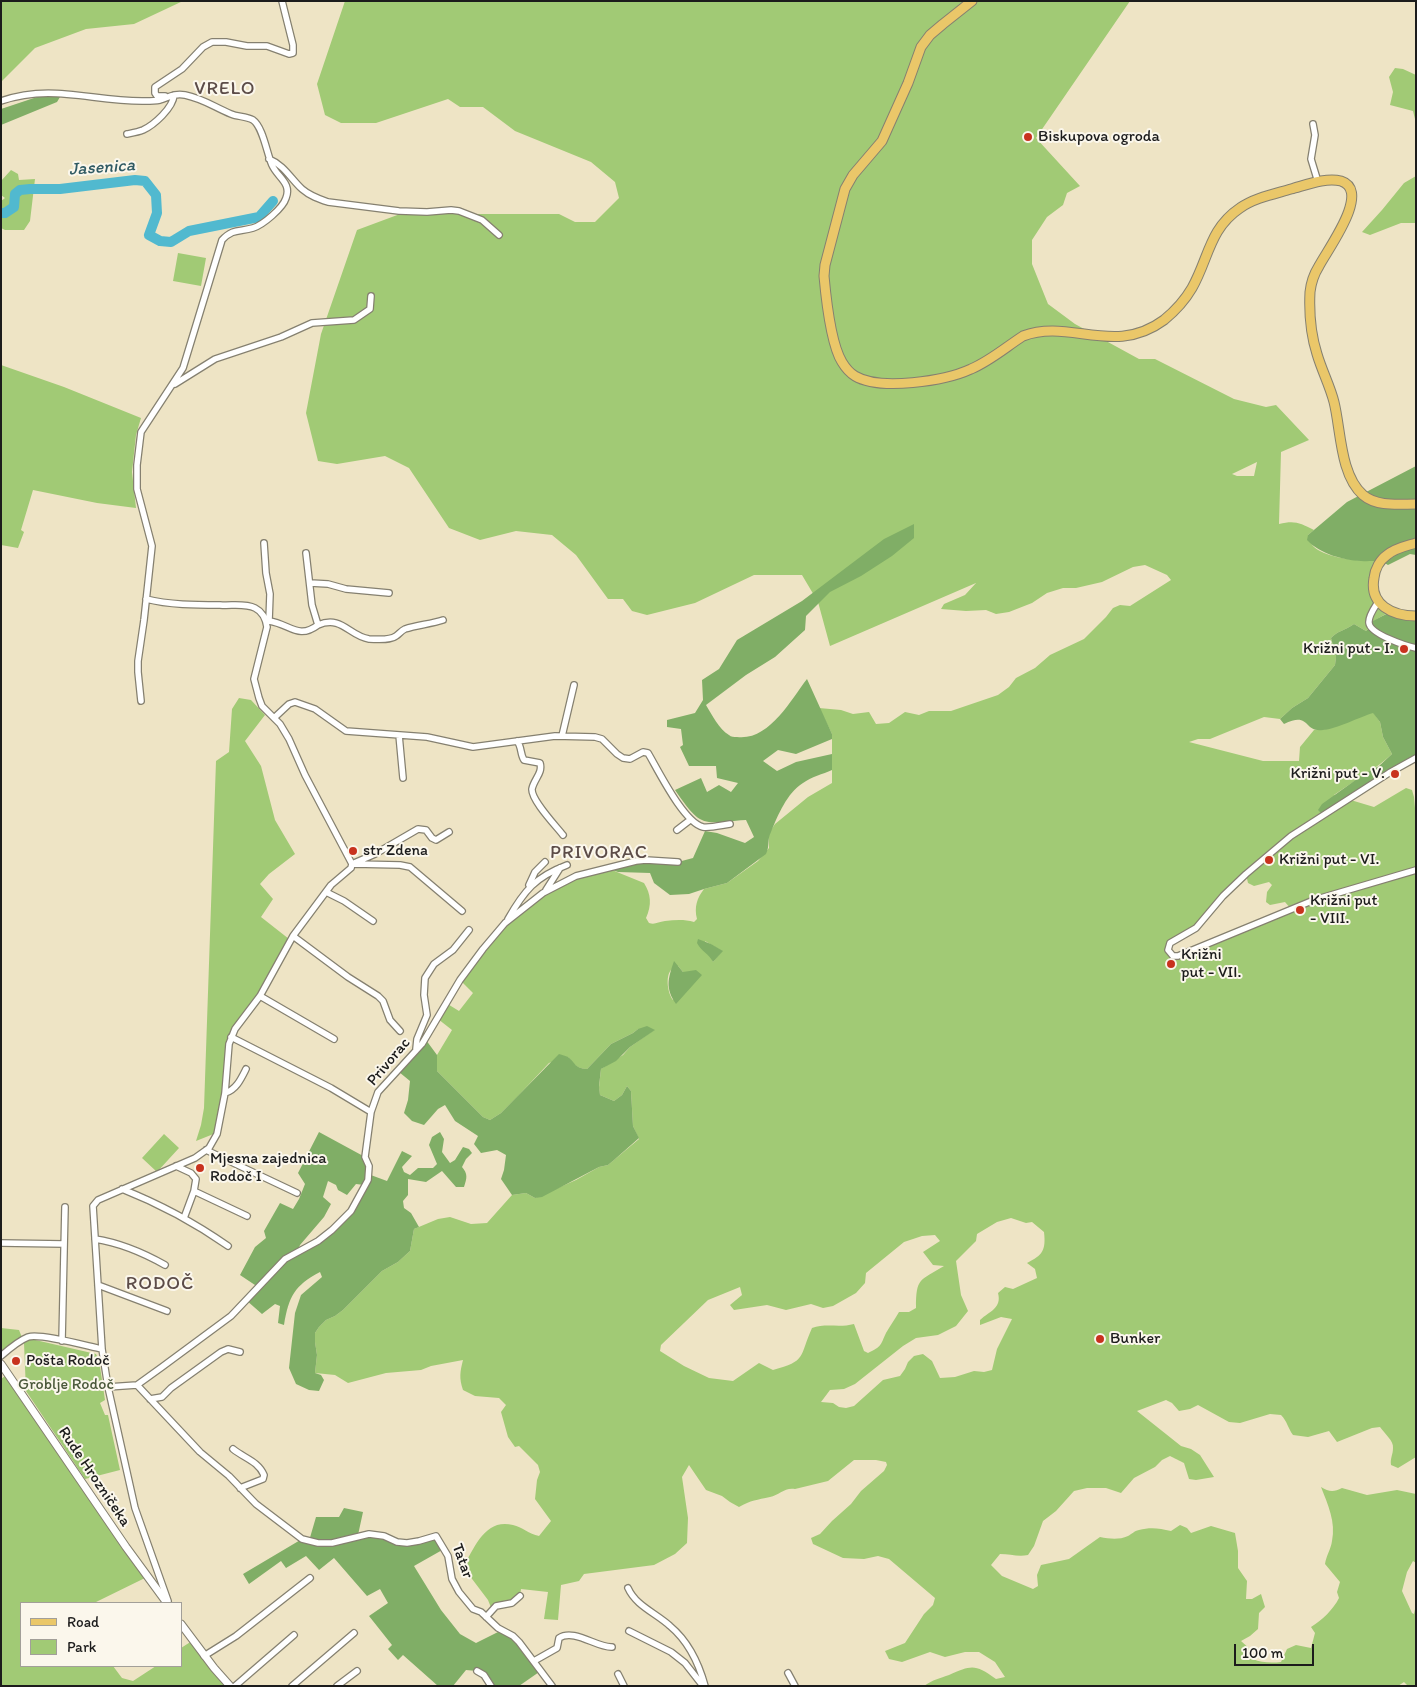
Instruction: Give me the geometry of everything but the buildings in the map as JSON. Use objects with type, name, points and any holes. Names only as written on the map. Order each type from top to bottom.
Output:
[{"type":"main road","points":[[972,1],[943,24],[921,48],[908,83],[882,140],[853,175],[842,197],[824,276],[837,351],[845,366],[855,376],[866,381],[885,383],[930,380],[952,376],[973,368],[1030,333],[1051,331],[1110,337],[1128,335],[1145,330],[1162,320],[1186,297],[1195,282],[1214,235],[1231,214],[1254,201],[1318,182],[1333,180],[1342,182],[1348,186],[1352,193],[1352,201],[1348,214],[1315,274],[1310,290],[1315,348],[1334,404],[1348,472],[1354,484],[1367,498],[1385,503],[1416,504]]},
{"type":"main road","points":[[1416,542],[1390,552],[1375,572],[1373,584],[1378,602],[1387,609],[1395,613],[1416,616]]},
{"type":"street","points":[[141,701],[138,672],[152,546],[137,489],[139,441],[144,425],[172,386],[188,357],[222,240],[231,232],[254,228],[260,225],[266,221],[286,198],[286,185],[283,178],[277,175],[273,168],[260,129],[254,121],[232,115],[212,103],[185,95],[157,96],[154,93],[155,87],[182,69],[203,47],[212,42],[267,46],[288,54],[293,53],[292,39],[282,1]]},
{"type":"street","points":[[1,101],[30,93],[44,92],[60,92],[126,100],[160,100],[166,96]]},
{"type":"street","points":[[127,134],[144,130],[153,124],[168,108],[174,95]]},
{"type":"street","points":[[1313,124],[1315,135],[1311,159],[1318,182]]},
{"type":"street","points":[[270,159],[278,163],[303,190],[318,199],[328,202],[399,211],[459,211],[482,220],[499,235]]},
{"type":"street","points":[[172,386],[215,359],[281,338],[312,323],[354,320],[370,309],[371,296]]},
{"type":"street","points":[[264,543],[266,573],[270,594],[267,634],[256,670],[254,684],[262,706],[274,718],[289,739],[352,864]]},
{"type":"street","points":[[306,553],[312,605],[318,625]]},
{"type":"street","points":[[310,583],[389,593]]},
{"type":"street","points":[[146,599],[176,603],[250,607],[260,612],[268,621],[305,632],[328,622],[339,624],[359,636],[370,639],[394,637],[403,630],[443,620]]},
{"type":"street","points":[[1378,602],[1368,622],[1371,628],[1396,642],[1416,648]]},
{"type":"street","points":[[562,736],[574,685]]},
{"type":"street","points":[[274,718],[289,704],[298,702],[314,709],[346,731],[428,737],[473,746],[562,736],[598,737],[623,758],[630,759],[643,752],[648,753],[664,782],[690,820],[696,824],[706,827],[730,824]]},
{"type":"street","points":[[398,735],[404,778]]},
{"type":"street","points":[[517,741],[524,760],[540,763],[541,769],[533,786],[533,795],[563,835]]},
{"type":"street","points":[[1416,758],[1389,773],[1291,836],[1246,874],[1196,928],[1170,944],[1168,950],[1173,956],[1178,956],[1314,900],[1416,870]]},
{"type":"street","points":[[677,830],[690,820]]},
{"type":"street","points":[[168,1602],[135,1508],[108,1387],[102,1349],[92,1210],[95,1202],[195,1158],[214,1142],[225,1093],[227,1054],[231,1037],[260,996],[293,936],[336,880],[351,868],[352,864],[375,854],[418,829],[426,830],[436,840],[449,832]]},
{"type":"street","name":"Privorac","points":[[137,1385],[231,1316],[285,1259],[332,1230],[352,1211],[368,1180],[369,1166],[365,1156],[371,1112],[378,1092],[414,1054],[460,980],[505,923],[543,894],[576,876],[646,860],[678,862]]},
{"type":"street","points":[[505,923],[528,887],[535,872],[545,862]]},
{"type":"street","points":[[352,864],[410,867],[462,910]]},
{"type":"street","points":[[528,887],[551,872],[564,867],[543,894]]},
{"type":"street","points":[[326,892],[344,901],[373,921]]},
{"type":"street","points":[[414,1054],[417,1038],[427,1015],[424,995],[425,978],[434,964],[452,950],[469,930]]},
{"type":"street","points":[[293,936],[348,977],[378,996],[383,1001],[390,1020],[400,1030]]},
{"type":"street","points":[[260,996],[334,1038]]},
{"type":"street","points":[[231,1037],[314,1078],[371,1112]]},
{"type":"street","points":[[225,1093],[230,1092],[246,1069]]},
{"type":"street","points":[[206,1150],[297,1193]]},
{"type":"street","points":[[176,1166],[194,1176],[196,1182],[184,1218]]},
{"type":"street","points":[[122,1189],[156,1203],[184,1218],[228,1246]]},
{"type":"street","points":[[194,1191],[247,1216]]},
{"type":"street","points":[[62,1341],[65,1207]]},
{"type":"street","points":[[95,1239],[114,1242],[139,1250],[165,1265]]},
{"type":"street","points":[[1,1243],[64,1244]]},
{"type":"street","points":[[98,1284],[167,1311]]},
{"type":"street","points":[[1,1356],[19,1341],[29,1337],[40,1336],[102,1349]]},
{"type":"street","points":[[150,1399],[162,1397],[171,1388],[221,1352],[228,1349],[240,1352]]},
{"type":"street","name":"Rude Hrozničeka","points":[[1,1364],[121,1540],[167,1602]]},
{"type":"street","points":[[108,1387],[137,1385]]},
{"type":"street","name":"Tatar","points":[[137,1385],[200,1452],[229,1476],[256,1504],[302,1539],[318,1543],[332,1543],[369,1534],[384,1536],[397,1542],[407,1543],[436,1536],[448,1556],[452,1579],[456,1587],[473,1609],[482,1612],[498,1628],[513,1636],[552,1686]]},
{"type":"street","points":[[232,1449],[240,1455],[251,1459],[264,1474],[260,1480],[240,1488]]},
{"type":"street","points":[[204,1656],[236,1636],[310,1578]]},
{"type":"street","points":[[628,1588],[637,1601],[670,1625],[684,1642],[698,1665],[704,1686]]},
{"type":"street","points":[[486,1617],[496,1606],[512,1604],[520,1596]]},
{"type":"street","points":[[182,1625],[204,1656],[230,1686]]},
{"type":"street","points":[[629,1631],[671,1652],[685,1664],[704,1686]]},
{"type":"street","points":[[292,1686],[354,1633]]},
{"type":"street","points":[[235,1686],[294,1635]]},
{"type":"street","points":[[534,1661],[557,1648],[559,1638],[563,1636],[569,1635],[589,1640],[605,1648],[612,1647]]},
{"type":"street","points":[[337,1686],[357,1671]]},
{"type":"street","points":[[477,1671],[484,1675],[491,1686]]},
{"type":"street","points":[[788,1673],[795,1686]]},
{"type":"street","points":[[618,1674],[624,1686]]},
{"type":"green space","points":[[1,1],[183,1],[134,24],[86,29],[35,48],[1,82]]},
{"type":"green space","points":[[345,1],[1130,1],[1036,138],[1080,186],[1067,193],[1063,205],[1047,217],[1032,240],[1032,264],[1048,304],[1075,324],[1139,359],[1155,359],[1234,399],[1266,407],[1276,405],[1309,440],[1281,452],[1279,524],[1297,523],[1314,530],[1308,535],[1313,546],[1335,557],[1355,560],[1380,560],[1373,589],[1391,611],[1370,623],[1371,627],[1366,631],[1354,624],[1331,638],[1336,657],[1335,665],[1308,698],[1292,708],[1280,719],[1264,717],[1210,739],[1198,739],[1189,742],[1263,761],[1299,761],[1300,747],[1314,730],[1323,730],[1373,712],[1380,722],[1383,737],[1392,754],[1334,795],[1374,807],[1406,788],[1412,790],[1416,819],[1416,1457],[1398,1468],[1391,1465],[1393,1445],[1380,1427],[1372,1428],[1337,1442],[1329,1431],[1308,1437],[1293,1435],[1281,1415],[1270,1414],[1240,1423],[1229,1422],[1198,1405],[1179,1411],[1172,1403],[1166,1400],[1137,1411],[1181,1446],[1191,1449],[1200,1455],[1214,1477],[1196,1480],[1189,1479],[1184,1463],[1170,1456],[1162,1460],[1155,1467],[1134,1478],[1121,1493],[1106,1488],[1087,1488],[1074,1491],[1056,1511],[1043,1521],[1034,1546],[1028,1555],[1000,1554],[991,1565],[1002,1576],[1033,1589],[1038,1586],[1037,1575],[1041,1565],[1069,1559],[1100,1537],[1121,1538],[1137,1530],[1147,1528],[1171,1531],[1180,1525],[1187,1528],[1191,1533],[1211,1526],[1235,1533],[1238,1568],[1247,1581],[1246,1599],[1252,1599],[1261,1594],[1265,1607],[1259,1613],[1258,1629],[1241,1641],[1251,1650],[1253,1659],[1281,1662],[1287,1649],[1296,1645],[1311,1648],[1315,1633],[1311,1627],[1334,1607],[1339,1598],[1337,1592],[1340,1582],[1325,1564],[1331,1544],[1333,1527],[1331,1514],[1321,1487],[1332,1491],[1342,1488],[1367,1495],[1397,1490],[1416,1494],[1416,1563],[1413,1561],[1407,1572],[1402,1591],[1414,1614],[1416,1604],[1416,1686],[1408,1686],[1404,1682],[1398,1686],[924,1686],[936,1679],[968,1668],[978,1669],[996,1679],[1005,1677],[995,1662],[979,1652],[965,1652],[945,1657],[930,1652],[902,1662],[889,1659],[885,1651],[905,1643],[924,1614],[933,1605],[935,1598],[889,1559],[878,1556],[864,1559],[843,1558],[813,1544],[811,1538],[820,1534],[851,1504],[861,1491],[884,1471],[887,1465],[886,1462],[876,1460],[854,1460],[828,1481],[788,1489],[739,1507],[722,1496],[706,1490],[689,1465],[682,1477],[688,1518],[687,1543],[675,1554],[654,1565],[584,1574],[579,1581],[561,1585],[558,1620],[544,1619],[548,1592],[521,1589],[520,1596],[492,1610],[488,1600],[463,1567],[477,1543],[488,1530],[495,1526],[503,1524],[513,1525],[539,1536],[551,1521],[535,1499],[540,1472],[538,1465],[519,1446],[515,1447],[508,1437],[501,1412],[506,1405],[499,1398],[475,1396],[463,1390],[460,1375],[463,1360],[431,1366],[421,1370],[386,1373],[348,1383],[335,1375],[315,1373],[317,1355],[315,1333],[319,1327],[326,1320],[343,1310],[382,1271],[398,1262],[410,1251],[414,1229],[438,1219],[450,1217],[471,1224],[487,1223],[512,1195],[526,1193],[535,1198],[576,1180],[599,1167],[608,1165],[639,1139],[633,1126],[631,1091],[627,1086],[622,1095],[614,1101],[600,1095],[601,1069],[623,1055],[630,1047],[654,1030],[638,1029],[611,1044],[587,1069],[578,1067],[568,1057],[549,1063],[501,1113],[490,1120],[483,1117],[437,1071],[437,1055],[452,1030],[438,1019],[446,1003],[459,1011],[473,993],[460,980],[499,930],[554,887],[607,868],[644,883],[650,900],[646,918],[649,923],[655,924],[680,920],[694,922],[697,919],[697,903],[704,889],[727,883],[758,861],[769,848],[769,833],[775,824],[808,797],[832,783],[832,734],[819,708],[841,710],[853,714],[869,712],[876,724],[889,723],[905,712],[919,715],[929,711],[951,711],[998,695],[1009,687],[1016,678],[1035,668],[1050,655],[1084,639],[1113,608],[1120,605],[1130,606],[1171,580],[1167,575],[1145,565],[1133,567],[1102,582],[1076,588],[1063,588],[1047,593],[1032,603],[1009,612],[996,614],[986,610],[941,609],[944,604],[965,595],[976,583],[830,646],[818,602],[802,575],[754,575],[695,603],[647,615],[632,611],[623,599],[608,599],[576,555],[552,535],[516,531],[480,540],[449,528],[409,468],[385,456],[337,464],[318,461],[306,413],[321,334],[357,230],[400,214],[559,214],[575,222],[595,222],[619,198],[615,182],[591,162],[515,131],[483,107],[460,107],[448,99],[376,123],[341,123],[325,115],[317,84]],"holes":[[[1257,462],[1254,476],[1237,476],[1232,474]],[[1246,874],[1248,883],[1254,886],[1269,882],[1272,885],[1267,892],[1266,902],[1270,905],[1285,902],[1291,909],[1173,956],[1168,948],[1202,923]],[[705,941],[722,951],[713,962]],[[678,966],[683,972],[691,972],[673,1000],[668,981],[671,970]],[[1011,1218],[1026,1223],[1032,1222],[1044,1232],[1044,1248],[1037,1257],[1027,1263],[1035,1269],[1037,1278],[1013,1289],[1005,1287],[998,1293],[997,1306],[980,1320],[980,1325],[1001,1317],[1012,1319],[997,1349],[992,1370],[984,1372],[974,1371],[955,1377],[940,1378],[932,1361],[923,1354],[914,1356],[900,1376],[883,1380],[854,1406],[846,1408],[839,1407],[833,1403],[821,1402],[830,1390],[844,1389],[855,1384],[916,1338],[938,1335],[956,1326],[968,1311],[961,1295],[956,1261],[976,1241],[977,1234],[997,1222]],[[935,1235],[940,1241],[923,1252],[933,1265],[944,1266],[921,1281],[917,1290],[916,1308],[909,1312],[899,1312],[880,1345],[868,1353],[864,1351],[854,1324],[812,1328],[803,1352],[792,1364],[773,1370],[759,1363],[733,1381],[709,1378],[684,1366],[660,1351],[661,1345],[708,1300],[740,1287],[742,1295],[730,1305],[734,1310],[767,1305],[786,1310],[811,1304],[823,1308],[833,1306],[856,1293],[865,1283],[866,1273],[904,1242],[922,1236]]]},
{"type":"green space","points":[[1395,68],[1403,69],[1416,75],[1416,123],[1413,111],[1390,105],[1393,92],[1389,77]]},
{"type":"green space","points":[[40,96],[60,97],[57,102],[1,125],[1,109]]},
{"type":"green space","points":[[11,170],[18,174],[19,180],[35,179],[30,221],[24,230],[5,230],[1,228],[1,201],[5,198],[1,195],[1,181]]},
{"type":"green space","points":[[1416,176],[1416,223],[1401,223],[1370,235],[1362,232],[1404,183]]},
{"type":"green space","points":[[178,253],[206,258],[201,286],[173,281]]},
{"type":"green space","points":[[1,365],[64,387],[141,418],[136,435],[132,472],[136,508],[97,503],[33,490],[21,530],[24,532],[18,548],[1,545]]},
{"type":"green space","points":[[1416,466],[1416,555],[1410,554],[1388,565],[1378,561],[1339,558],[1325,553],[1307,540],[1308,535],[1347,502]]},
{"type":"green space","points":[[914,524],[914,538],[892,556],[861,576],[830,592],[806,616],[805,630],[775,657],[746,675],[706,705],[716,722],[730,736],[748,737],[759,733],[778,718],[807,679],[832,734],[832,739],[796,754],[778,750],[763,761],[777,771],[796,762],[832,754],[832,770],[806,781],[797,787],[788,798],[770,835],[766,854],[727,883],[689,894],[670,895],[654,883],[650,873],[618,872],[607,868],[636,861],[678,862],[693,858],[705,831],[717,833],[745,843],[754,837],[746,820],[704,821],[691,812],[684,803],[675,790],[701,778],[707,792],[719,785],[731,792],[738,783],[717,778],[716,766],[689,766],[680,747],[683,745],[681,729],[667,727],[667,720],[695,713],[703,700],[702,680],[719,669],[737,640],[802,601],[884,539]]},
{"type":"green space","points":[[1392,611],[1416,616],[1416,757],[1323,815],[1318,810],[1322,804],[1364,774],[1379,766],[1392,754],[1383,737],[1380,722],[1373,713],[1334,727],[1317,730],[1303,721],[1299,720],[1284,724],[1280,719],[1292,708],[1308,698],[1335,665],[1336,657],[1331,638],[1333,636],[1354,624],[1366,631],[1371,627],[1369,623]]},
{"type":"green space","points":[[239,698],[251,700],[265,715],[245,741],[261,766],[275,820],[295,854],[269,874],[260,884],[273,899],[261,917],[289,939],[257,996],[232,1032],[216,1133],[196,1141],[204,1108],[216,761],[229,752],[232,709]]},
{"type":"green space","points":[[698,939],[723,951],[713,962],[697,943]]},
{"type":"green space","points":[[674,961],[683,972],[696,970],[702,975],[676,1004],[669,988],[670,973]]},
{"type":"green space","points":[[647,1026],[655,1030],[630,1047],[616,1061],[601,1069],[599,1086],[600,1095],[614,1101],[622,1095],[627,1086],[631,1091],[633,1126],[639,1138],[608,1165],[599,1167],[542,1197],[535,1198],[526,1193],[512,1195],[501,1179],[506,1155],[497,1150],[481,1153],[474,1144],[478,1136],[455,1121],[445,1105],[438,1109],[424,1125],[412,1121],[404,1113],[408,1100],[410,1081],[399,1072],[426,1040],[437,1055],[437,1071],[483,1117],[490,1120],[501,1113],[559,1054],[568,1057],[577,1066],[587,1069],[611,1044]]},
{"type":"green space","points":[[319,1132],[365,1157],[369,1166],[364,1185],[356,1184],[347,1195],[338,1190],[336,1185],[328,1181],[323,1197],[331,1204],[324,1217],[300,1245],[298,1250],[326,1234],[348,1214],[367,1183],[368,1174],[387,1181],[402,1151],[412,1156],[402,1167],[404,1172],[410,1175],[418,1168],[433,1168],[437,1164],[429,1145],[432,1137],[440,1132],[444,1139],[442,1152],[450,1163],[455,1160],[463,1147],[469,1149],[472,1153],[462,1167],[466,1176],[464,1187],[456,1187],[442,1171],[426,1182],[408,1179],[408,1195],[403,1201],[404,1208],[411,1213],[419,1227],[414,1229],[410,1251],[398,1262],[382,1271],[343,1310],[326,1320],[315,1333],[317,1355],[315,1373],[321,1375],[324,1380],[319,1391],[309,1390],[296,1384],[289,1368],[295,1313],[301,1295],[322,1277],[320,1272],[304,1282],[294,1293],[288,1306],[284,1325],[278,1323],[280,1306],[275,1304],[262,1314],[246,1300],[258,1287],[240,1275],[255,1247],[266,1238],[264,1231],[280,1203],[293,1209],[299,1199],[305,1184],[298,1173]]},
{"type":"green space","points":[[164,1134],[179,1148],[157,1172],[142,1158]]},
{"type":"green space","points":[[1,1328],[19,1330],[23,1340],[1,1356]]},
{"type":"green space","name":"Groblje Rodoč","points":[[31,1339],[96,1354],[99,1360],[105,1400],[100,1403],[105,1415],[108,1415],[120,1470],[85,1479],[26,1391],[24,1343]]},
{"type":"green space","points":[[8,1374],[147,1577],[96,1602],[20,1602],[20,1667],[114,1667],[122,1678],[133,1681],[154,1667],[182,1667],[182,1647],[192,1641],[229,1686],[1,1686],[1,1379]]},
{"type":"green space","points":[[344,1508],[363,1512],[358,1535],[369,1534],[397,1542],[436,1536],[444,1549],[414,1566],[441,1610],[460,1634],[476,1643],[502,1630],[513,1636],[542,1670],[519,1686],[491,1686],[477,1671],[466,1670],[453,1686],[438,1686],[403,1655],[398,1660],[388,1649],[392,1645],[369,1616],[388,1603],[380,1589],[367,1596],[334,1558],[319,1570],[306,1556],[286,1568],[281,1561],[249,1584],[243,1574],[302,1539],[309,1541],[316,1517],[339,1517]]},
{"type":"waterway","name":"Jasenica","points":[[1,213],[5,213],[14,207],[15,194],[20,190],[60,189],[135,180],[145,181],[156,195],[157,213],[149,235],[160,241],[171,242],[189,231],[259,217],[273,201]]},
{"type":"place","name":"Biskupova ogroda","points":[[1028,137]]},
{"type":"place","name":"Križni put - I.","points":[[1404,649]]},
{"type":"place","name":"Križni put - V.","points":[[1395,774]]},
{"type":"place","name":"str Zdena","points":[[353,851]]},
{"type":"place","name":"Križni put - VI.","points":[[1269,860]]},
{"type":"place","name":"Križni put - VIII.","points":[[1300,910]]},
{"type":"place","name":"Križni put - VII.","points":[[1171,964]]},
{"type":"place","name":"Mjesna zajednica Rodoč I","points":[[200,1168]]},
{"type":"place","name":"Bunker","points":[[1100,1339]]},
{"type":"place","name":"Pošta Rodoč","points":[[16,1361]]},
{"type":"district","name":"VRELO","points":[[225,89]]},
{"type":"district","name":"PRIVORAC","points":[[599,853]]},
{"type":"district","name":"RODOČ","points":[[160,1284]]}]
